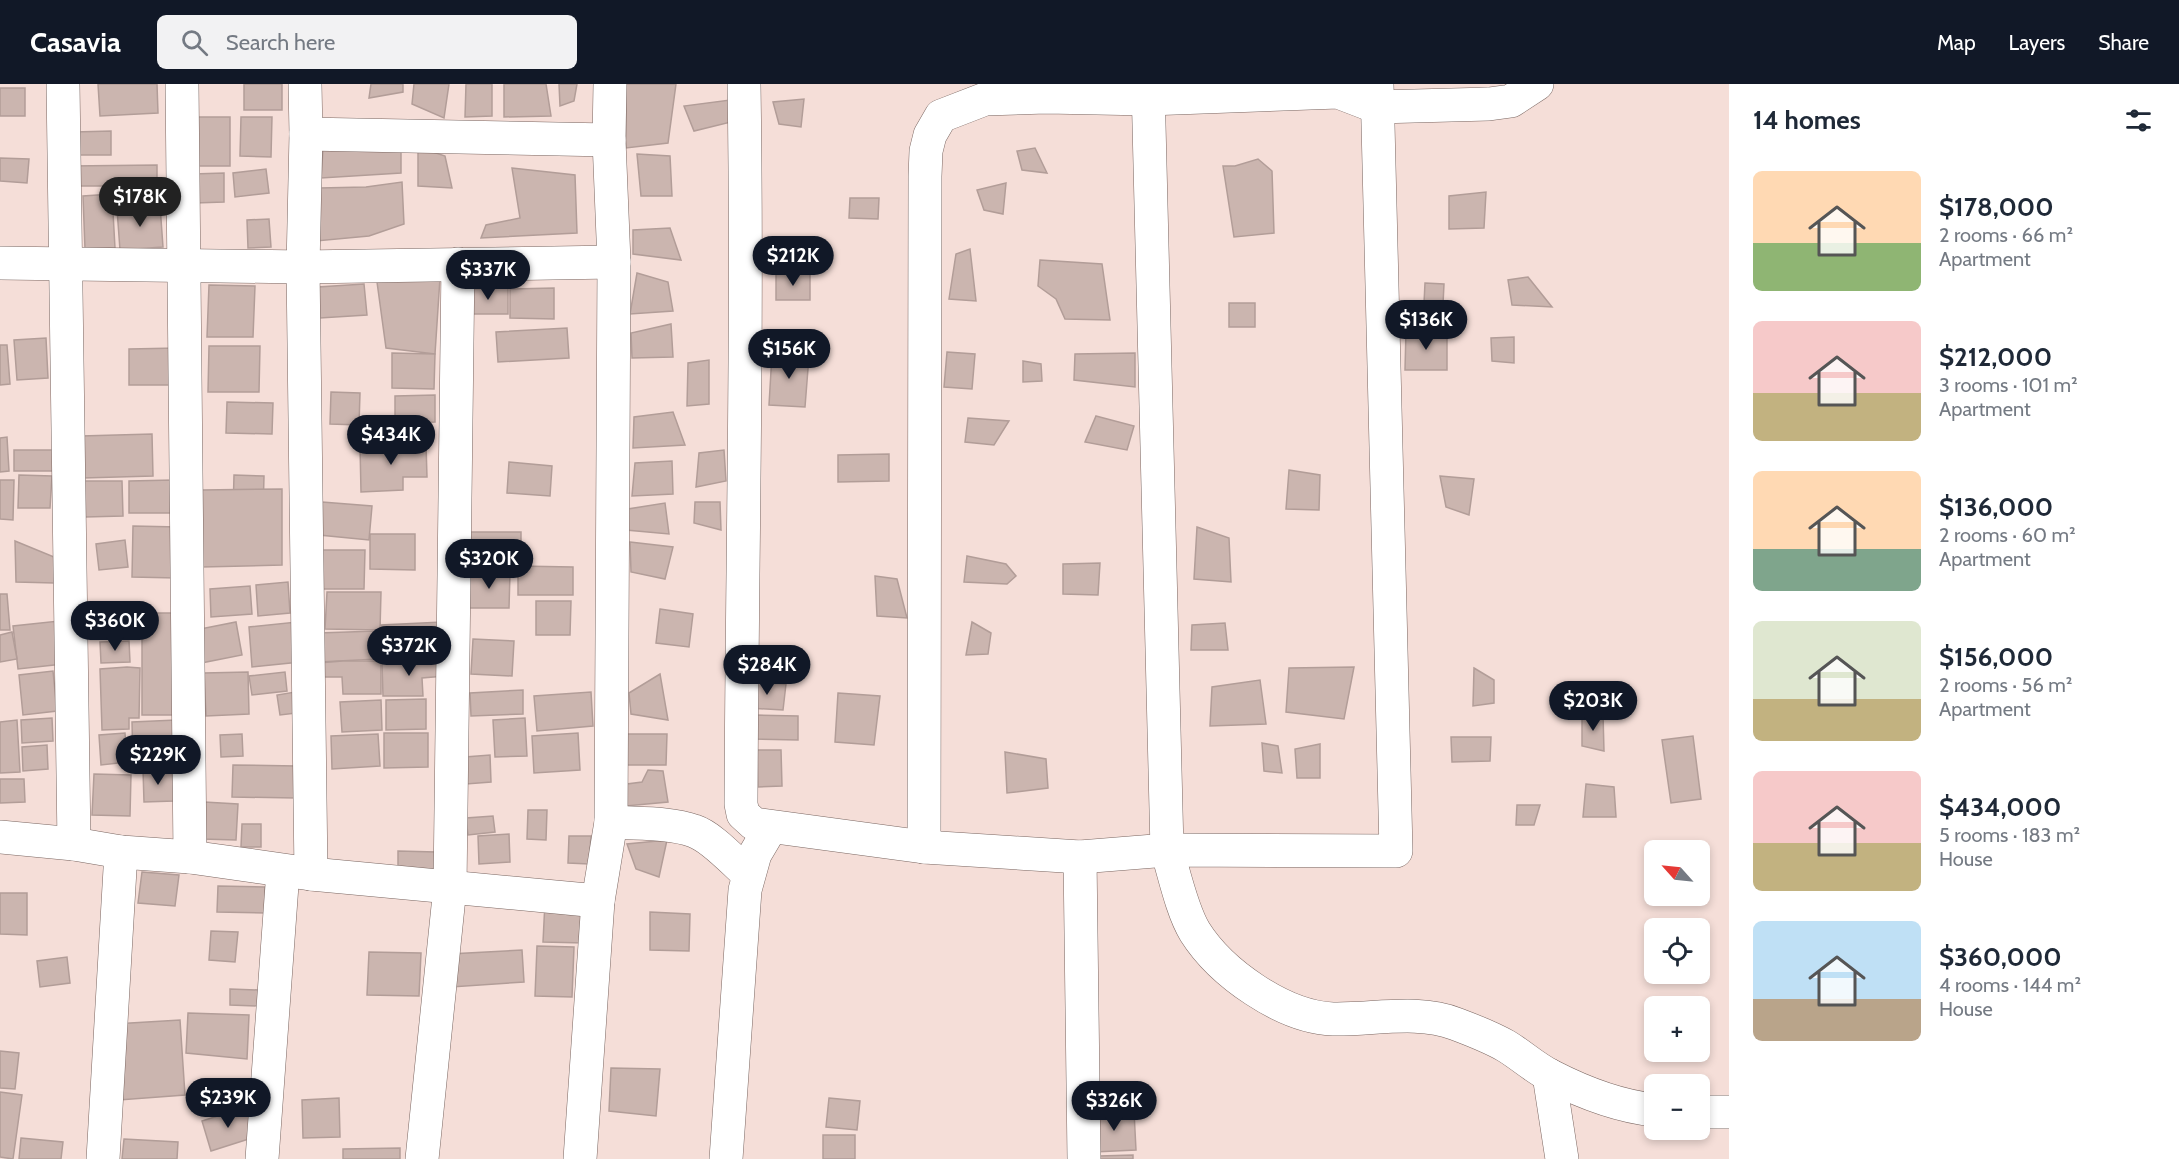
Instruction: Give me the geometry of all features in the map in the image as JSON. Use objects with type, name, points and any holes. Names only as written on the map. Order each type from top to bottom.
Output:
[{"type":"street","points":[[63,84],[74,844]]},
{"type":"street","points":[[182,84],[190,857]]},
{"type":"street","points":[[262,1159],[297,872],[305,84]]},
{"type":"street","points":[[579,1159],[598,901],[611,822],[614,262],[609,140],[610,84]]},
{"type":"street","points":[[744,84],[747,226],[741,804],[743,814],[754,824],[924,847],[1080,857],[1167,850],[1396,851],[1377,96]]},
{"type":"street","points":[[924,847],[926,151],[930,135],[941,116],[988,92],[1343,88],[1377,96],[1502,103],[1511,101],[1537,84]]},
{"type":"street","points":[[1148,91],[1167,850],[1194,931],[1220,963],[1269,999],[1309,1015],[1331,1019],[1423,1017],[1452,1022],[1505,1046],[1550,1075],[1598,1097],[1644,1108]]},
{"type":"street","points":[[306,134],[609,140]]},
{"type":"street","points":[[0,263],[303,267],[614,262]]},
{"type":"street","points":[[422,1159],[450,887],[458,264]]},
{"type":"street","points":[[611,822],[678,827],[696,831],[748,874]]},
{"type":"street","points":[[726,1159],[745,890],[755,854],[771,827]]},
{"type":"street","points":[[0,837],[74,844],[121,852],[190,857],[297,872],[598,901]]},
{"type":"street","points":[[103,1159],[121,852]]},
{"type":"street","points":[[1080,857],[1084,1159]]},
{"type":"street","points":[[1550,1075],[1562,1159]]},
{"type":"street","points":[[1710,1112],[1729,1112]]},
{"type":"building","points":[[98,84],[157,84],[158,113],[100,116]]},
{"type":"building","points":[[244,84],[282,84],[282,110],[244,110]]},
{"type":"building","points":[[371,84],[403,84],[403,92],[369,98]]},
{"type":"building","points":[[414,84],[449,84],[444,118],[412,104]]},
{"type":"building","points":[[466,84],[492,84],[492,116],[465,117]]},
{"type":"building","points":[[504,84],[546,84],[551,116],[504,117]]},
{"type":"building","points":[[559,84],[577,84],[574,101],[560,106]]},
{"type":"building","points":[[626,84],[676,84],[668,143],[626,148]]},
{"type":"building","points":[[0,88],[25,88],[25,116],[0,116]]},
{"type":"building","points":[[804,99],[801,127],[779,124],[773,102]]},
{"type":"building","points":[[730,100],[731,122],[694,131],[684,106]]},
{"type":"building","points":[[196,117],[230,117],[230,166],[196,166]]},
{"type":"building","points":[[241,117],[272,117],[271,157],[240,156]]},
{"type":"building","points":[[111,131],[111,155],[74,155],[74,132]]},
{"type":"building","points":[[418,147],[445,156],[452,188],[418,186]]},
{"type":"building","points":[[1035,148],[1047,173],[1022,170],[1017,151]]},
{"type":"building","points":[[323,149],[401,150],[401,173],[321,178]]},
{"type":"building","points":[[637,154],[670,156],[672,196],[641,196]]},
{"type":"building","points":[[0,158],[29,159],[27,183],[0,181]]},
{"type":"building","points":[[1258,159],[1272,171],[1274,233],[1234,237],[1223,166],[1235,166]]},
{"type":"building","points":[[157,165],[157,203],[117,204],[117,186],[70,186],[70,166]]},
{"type":"building","points":[[512,168],[575,175],[577,233],[481,238],[486,225],[520,218]]},
{"type":"building","points":[[266,169],[269,193],[235,197],[233,173]]},
{"type":"building","points":[[224,173],[224,202],[195,203],[193,174]]},
{"type":"building","points":[[402,182],[404,224],[369,236],[316,241],[319,188],[366,187]]},
{"type":"building","points":[[1006,183],[1003,214],[984,210],[977,190]]},
{"type":"building","points":[[1486,192],[1484,228],[1449,229],[1449,196]]},
{"type":"building","points":[[112,194],[115,248],[85,249],[83,196]]},
{"type":"building","points":[[850,198],[879,198],[878,219],[849,218]]},
{"type":"building","points":[[160,205],[163,247],[120,250],[117,209]]},
{"type":"building","points":[[269,219],[271,247],[248,248],[247,220]]},
{"type":"building","points":[[670,228],[681,260],[633,254],[633,230]]},
{"type":"building","points":[[970,249],[976,301],[949,299],[956,254]]},
{"type":"building","points":[[1040,260],[1102,264],[1110,320],[1065,319],[1056,299],[1038,286]]},
{"type":"building","points":[[637,273],[668,282],[673,311],[630,314]]},
{"type":"building","points":[[776,274],[810,274],[810,300],[776,300]]},
{"type":"building","points":[[1528,277],[1552,307],[1512,305],[1508,280]]},
{"type":"building","points":[[440,278],[435,354],[386,348],[377,282]]},
{"type":"building","points":[[1425,283],[1444,284],[1443,304],[1424,303]]},
{"type":"building","points":[[364,284],[367,315],[320,318],[318,287]]},
{"type":"building","points":[[209,285],[255,286],[253,337],[207,337]]},
{"type":"building","points":[[508,288],[508,314],[468,314],[468,289]]},
{"type":"building","points":[[554,288],[554,319],[510,318],[510,289]]},
{"type":"building","points":[[1229,303],[1255,303],[1255,327],[1229,327]]},
{"type":"building","points":[[671,324],[673,357],[632,358],[631,333]]},
{"type":"building","points":[[567,328],[569,358],[498,362],[496,332]]},
{"type":"building","points":[[1406,331],[1447,331],[1447,370],[1405,370]]},
{"type":"building","points":[[1514,337],[1514,363],[1492,361],[1491,338]]},
{"type":"building","points":[[46,338],[48,378],[17,380],[14,340]]},
{"type":"building","points":[[0,345],[7,345],[10,384],[0,385]]},
{"type":"building","points":[[209,346],[260,346],[259,392],[208,392]]},
{"type":"building","points":[[178,348],[178,385],[129,385],[129,349]]},
{"type":"building","points":[[947,352],[975,354],[972,389],[944,387]]},
{"type":"building","points":[[392,353],[435,354],[434,389],[392,388]]},
{"type":"building","points":[[1135,353],[1135,387],[1074,380],[1075,354]]},
{"type":"building","points":[[772,354],[809,356],[805,407],[769,405]]},
{"type":"building","points":[[709,360],[709,404],[687,406],[688,363]]},
{"type":"building","points":[[1023,361],[1041,364],[1042,381],[1023,382]]},
{"type":"building","points":[[331,392],[360,393],[359,425],[330,424]]},
{"type":"building","points":[[435,395],[435,422],[395,423],[395,396]]},
{"type":"building","points":[[227,402],[273,403],[272,434],[226,433]]},
{"type":"building","points":[[673,412],[685,445],[633,448],[634,417]]},
{"type":"building","points":[[1096,416],[1134,426],[1127,450],[1085,442]]},
{"type":"building","points":[[968,418],[1009,421],[994,445],[965,442]]},
{"type":"building","points":[[152,434],[153,476],[83,478],[81,436]]},
{"type":"building","points":[[7,437],[9,471],[0,472],[0,438]]},
{"type":"building","points":[[426,444],[427,477],[403,477],[403,490],[361,492],[360,446]]},
{"type":"building","points":[[14,450],[55,450],[55,471],[14,471]]},
{"type":"building","points":[[724,450],[726,481],[696,487],[699,453]]},
{"type":"building","points":[[889,454],[889,481],[838,482],[838,455]]},
{"type":"building","points":[[672,461],[673,494],[632,496],[635,463]]},
{"type":"building","points":[[509,462],[552,466],[550,496],[507,493]]},
{"type":"building","points":[[1289,470],[1320,475],[1319,510],[1286,509]]},
{"type":"building","points":[[19,475],[52,476],[50,508],[18,508]]},
{"type":"building","points":[[234,475],[264,476],[263,514],[233,513]]},
{"type":"building","points":[[1440,476],[1474,479],[1469,515],[1446,507]]},
{"type":"building","points":[[0,480],[14,480],[13,520],[0,519]]},
{"type":"building","points":[[173,480],[173,513],[129,513],[129,481]]},
{"type":"building","points":[[84,481],[122,481],[123,516],[85,517]]},
{"type":"building","points":[[282,489],[282,565],[202,567],[202,490]]},
{"type":"building","points":[[322,502],[372,506],[369,540],[319,535]]},
{"type":"building","points":[[695,502],[720,502],[721,530],[694,523]]},
{"type":"building","points":[[665,503],[669,534],[626,530],[628,509]]},
{"type":"building","points":[[133,526],[178,527],[176,578],[132,577]]},
{"type":"building","points":[[1197,527],[1229,538],[1231,582],[1194,579]]},
{"type":"building","points":[[467,532],[521,532],[521,564],[467,564]]},
{"type":"building","points":[[370,534],[415,534],[415,570],[370,569]]},
{"type":"building","points":[[125,540],[128,567],[99,570],[96,544]]},
{"type":"building","points":[[15,541],[54,557],[54,583],[16,582]]},
{"type":"building","points":[[630,542],[673,547],[665,579],[631,572]]},
{"type":"building","points":[[318,550],[365,550],[364,589],[317,589]]},
{"type":"building","points":[[967,556],[1006,564],[1016,576],[1007,584],[964,582]]},
{"type":"building","points":[[1100,563],[1098,595],[1063,594],[1063,564]]},
{"type":"building","points":[[518,566],[573,567],[573,595],[518,595]]},
{"type":"building","points":[[469,572],[510,573],[509,608],[468,608]]},
{"type":"building","points":[[875,576],[897,579],[907,618],[877,616]]},
{"type":"building","points":[[288,582],[290,613],[258,616],[256,585]]},
{"type":"building","points":[[250,586],[252,614],[211,617],[210,589]]},
{"type":"building","points":[[327,592],[381,592],[380,630],[325,629]]},
{"type":"building","points":[[0,594],[7,594],[10,630],[0,630]]},
{"type":"building","points":[[536,601],[571,601],[570,635],[536,635]]},
{"type":"building","points":[[660,609],[693,614],[689,647],[656,643]]},
{"type":"building","points":[[142,613],[178,613],[178,715],[142,715]]},
{"type":"building","points":[[84,618],[99,618],[99,634],[84,634]]},
{"type":"building","points":[[131,619],[132,637],[101,638],[101,620]]},
{"type":"building","points":[[59,621],[63,664],[18,669],[13,626]]},
{"type":"building","points":[[236,622],[242,655],[201,663],[195,630]]},
{"type":"building","points":[[297,622],[300,662],[252,667],[249,627]]},
{"type":"building","points":[[442,622],[443,657],[382,660],[381,625]]},
{"type":"building","points":[[972,622],[991,633],[988,654],[966,655]]},
{"type":"building","points":[[1225,623],[1228,650],[1191,650],[1192,625]]},
{"type":"building","points":[[377,631],[378,659],[319,662],[318,633]]},
{"type":"building","points":[[12,632],[17,659],[0,662],[0,635]]},
{"type":"building","points":[[473,639],[514,641],[512,676],[471,674]]},
{"type":"building","points":[[129,641],[130,662],[101,663],[100,642]]},
{"type":"building","points":[[381,661],[381,694],[343,694],[342,677],[318,677],[318,663]]},
{"type":"building","points":[[444,661],[445,676],[422,678],[423,696],[383,696],[382,663]]},
{"type":"building","points":[[1354,667],[1344,719],[1286,712],[1289,668]]},
{"type":"building","points":[[140,668],[139,718],[129,718],[129,729],[102,730],[100,669]]},
{"type":"building","points":[[1474,668],[1494,680],[1494,703],[1473,706]]},
{"type":"building","points":[[53,671],[57,711],[23,715],[19,675]]},
{"type":"building","points":[[248,672],[249,714],[206,716],[204,673]]},
{"type":"building","points":[[285,672],[287,691],[252,695],[249,676]]},
{"type":"building","points":[[660,674],[668,720],[631,714],[629,693]]},
{"type":"building","points":[[1260,680],[1266,724],[1210,726],[1212,687]]},
{"type":"building","points":[[751,682],[786,684],[783,710],[749,708]]},
{"type":"building","points":[[523,690],[523,714],[471,716],[470,693]]},
{"type":"building","points":[[301,691],[304,712],[280,715],[277,695]]},
{"type":"building","points":[[591,692],[593,726],[537,731],[534,696]]},
{"type":"building","points":[[838,693],[880,696],[874,745],[835,742]]},
{"type":"building","points":[[426,699],[426,729],[386,730],[386,700]]},
{"type":"building","points":[[381,700],[382,730],[342,732],[340,702]]},
{"type":"building","points":[[1603,714],[1604,751],[1582,746],[1582,717]]},
{"type":"building","points":[[756,715],[798,716],[798,740],[754,739]]},
{"type":"building","points":[[52,718],[53,741],[22,743],[21,720]]},
{"type":"building","points":[[525,718],[527,756],[495,757],[493,720]]},
{"type":"building","points":[[17,720],[20,772],[0,773],[0,722]]},
{"type":"building","points":[[176,720],[177,762],[133,764],[132,722]]},
{"type":"building","points":[[125,733],[127,762],[101,765],[99,735]]},
{"type":"building","points":[[384,733],[428,733],[428,767],[384,768]]},
{"type":"building","points":[[578,733],[580,770],[534,773],[532,736]]},
{"type":"building","points":[[242,734],[243,756],[221,757],[220,735]]},
{"type":"building","points":[[378,734],[380,766],[332,769],[331,736]]},
{"type":"building","points":[[626,734],[667,734],[666,765],[625,765]]},
{"type":"building","points":[[1693,736],[1701,799],[1671,803],[1662,740]]},
{"type":"building","points":[[1451,737],[1491,737],[1490,761],[1452,762]]},
{"type":"building","points":[[1262,743],[1278,746],[1282,773],[1264,771]]},
{"type":"building","points":[[1320,744],[1320,778],[1297,778],[1295,749]]},
{"type":"building","points":[[47,745],[48,769],[23,771],[22,747]]},
{"type":"building","points":[[757,750],[781,750],[782,786],[758,787]]},
{"type":"building","points":[[1005,752],[1046,759],[1048,788],[1007,793]]},
{"type":"building","points":[[490,755],[491,782],[466,784],[465,757]]},
{"type":"building","points":[[233,765],[296,766],[295,798],[232,797]]},
{"type":"building","points":[[172,769],[174,801],[144,802],[143,770]]},
{"type":"building","points":[[648,770],[663,771],[668,802],[626,806],[627,784],[642,782]]},
{"type":"building","points":[[94,774],[131,775],[130,816],[92,815]]},
{"type":"building","points":[[0,779],[24,779],[25,802],[0,803]]},
{"type":"building","points":[[1586,784],[1614,787],[1616,817],[1583,817]]},
{"type":"building","points":[[204,802],[238,804],[236,840],[202,839]]},
{"type":"building","points":[[1517,805],[1540,805],[1534,825],[1516,825]]},
{"type":"building","points":[[528,810],[547,810],[546,840],[527,839]]},
{"type":"building","points":[[493,816],[495,832],[468,835],[466,818]]},
{"type":"building","points":[[242,824],[261,824],[261,847],[241,847]]},
{"type":"building","points":[[509,834],[510,862],[479,864],[478,836]]},
{"type":"building","points":[[569,836],[591,836],[589,864],[568,863]]},
{"type":"building","points":[[667,840],[659,877],[636,869],[627,844]]},
{"type":"building","points":[[398,851],[436,852],[438,876],[398,874]]},
{"type":"building","points":[[142,872],[179,875],[175,906],[138,903]]},
{"type":"building","points":[[218,886],[265,887],[265,913],[217,912]]},
{"type":"building","points":[[0,893],[27,893],[27,935],[0,934]]},
{"type":"building","points":[[545,902],[586,904],[584,943],[543,942]]},
{"type":"building","points":[[650,912],[690,914],[689,951],[650,950]]},
{"type":"building","points":[[211,931],[238,932],[235,962],[209,960]]},
{"type":"building","points":[[537,946],[574,947],[572,997],[535,996]]},
{"type":"building","points":[[522,950],[524,982],[451,987],[449,954]]},
{"type":"building","points":[[369,952],[421,953],[419,996],[367,995]]},
{"type":"building","points":[[67,957],[70,983],[40,987],[37,961]]},
{"type":"building","points":[[230,989],[258,990],[258,1006],[230,1005]]},
{"type":"building","points":[[188,1013],[249,1015],[247,1059],[186,1053]]},
{"type":"building","points":[[180,1020],[185,1095],[119,1100],[114,1024]]},
{"type":"building","points":[[0,1051],[19,1053],[15,1089],[0,1088]]},
{"type":"building","points":[[611,1068],[660,1069],[656,1116],[609,1111]]},
{"type":"building","points":[[0,1092],[22,1095],[13,1159],[0,1157]]},
{"type":"building","points":[[339,1098],[340,1137],[303,1138],[302,1100]]},
{"type":"building","points":[[829,1098],[860,1101],[857,1130],[826,1127]]},
{"type":"building","points":[[246,1107],[255,1137],[211,1151],[202,1121]]},
{"type":"building","points":[[1134,1111],[1136,1150],[1094,1152],[1093,1114]]},
{"type":"building","points":[[823,1135],[855,1135],[855,1159],[823,1159]]},
{"type":"building","points":[[21,1138],[63,1142],[61,1159],[19,1159]]},
{"type":"building","points":[[124,1139],[178,1142],[177,1159],[122,1159]]},
{"type":"building","points":[[400,1148],[400,1159],[343,1159],[343,1149]]},
{"type":"building","points":[[1133,1155],[1133,1159],[1099,1159],[1099,1156]]}]
